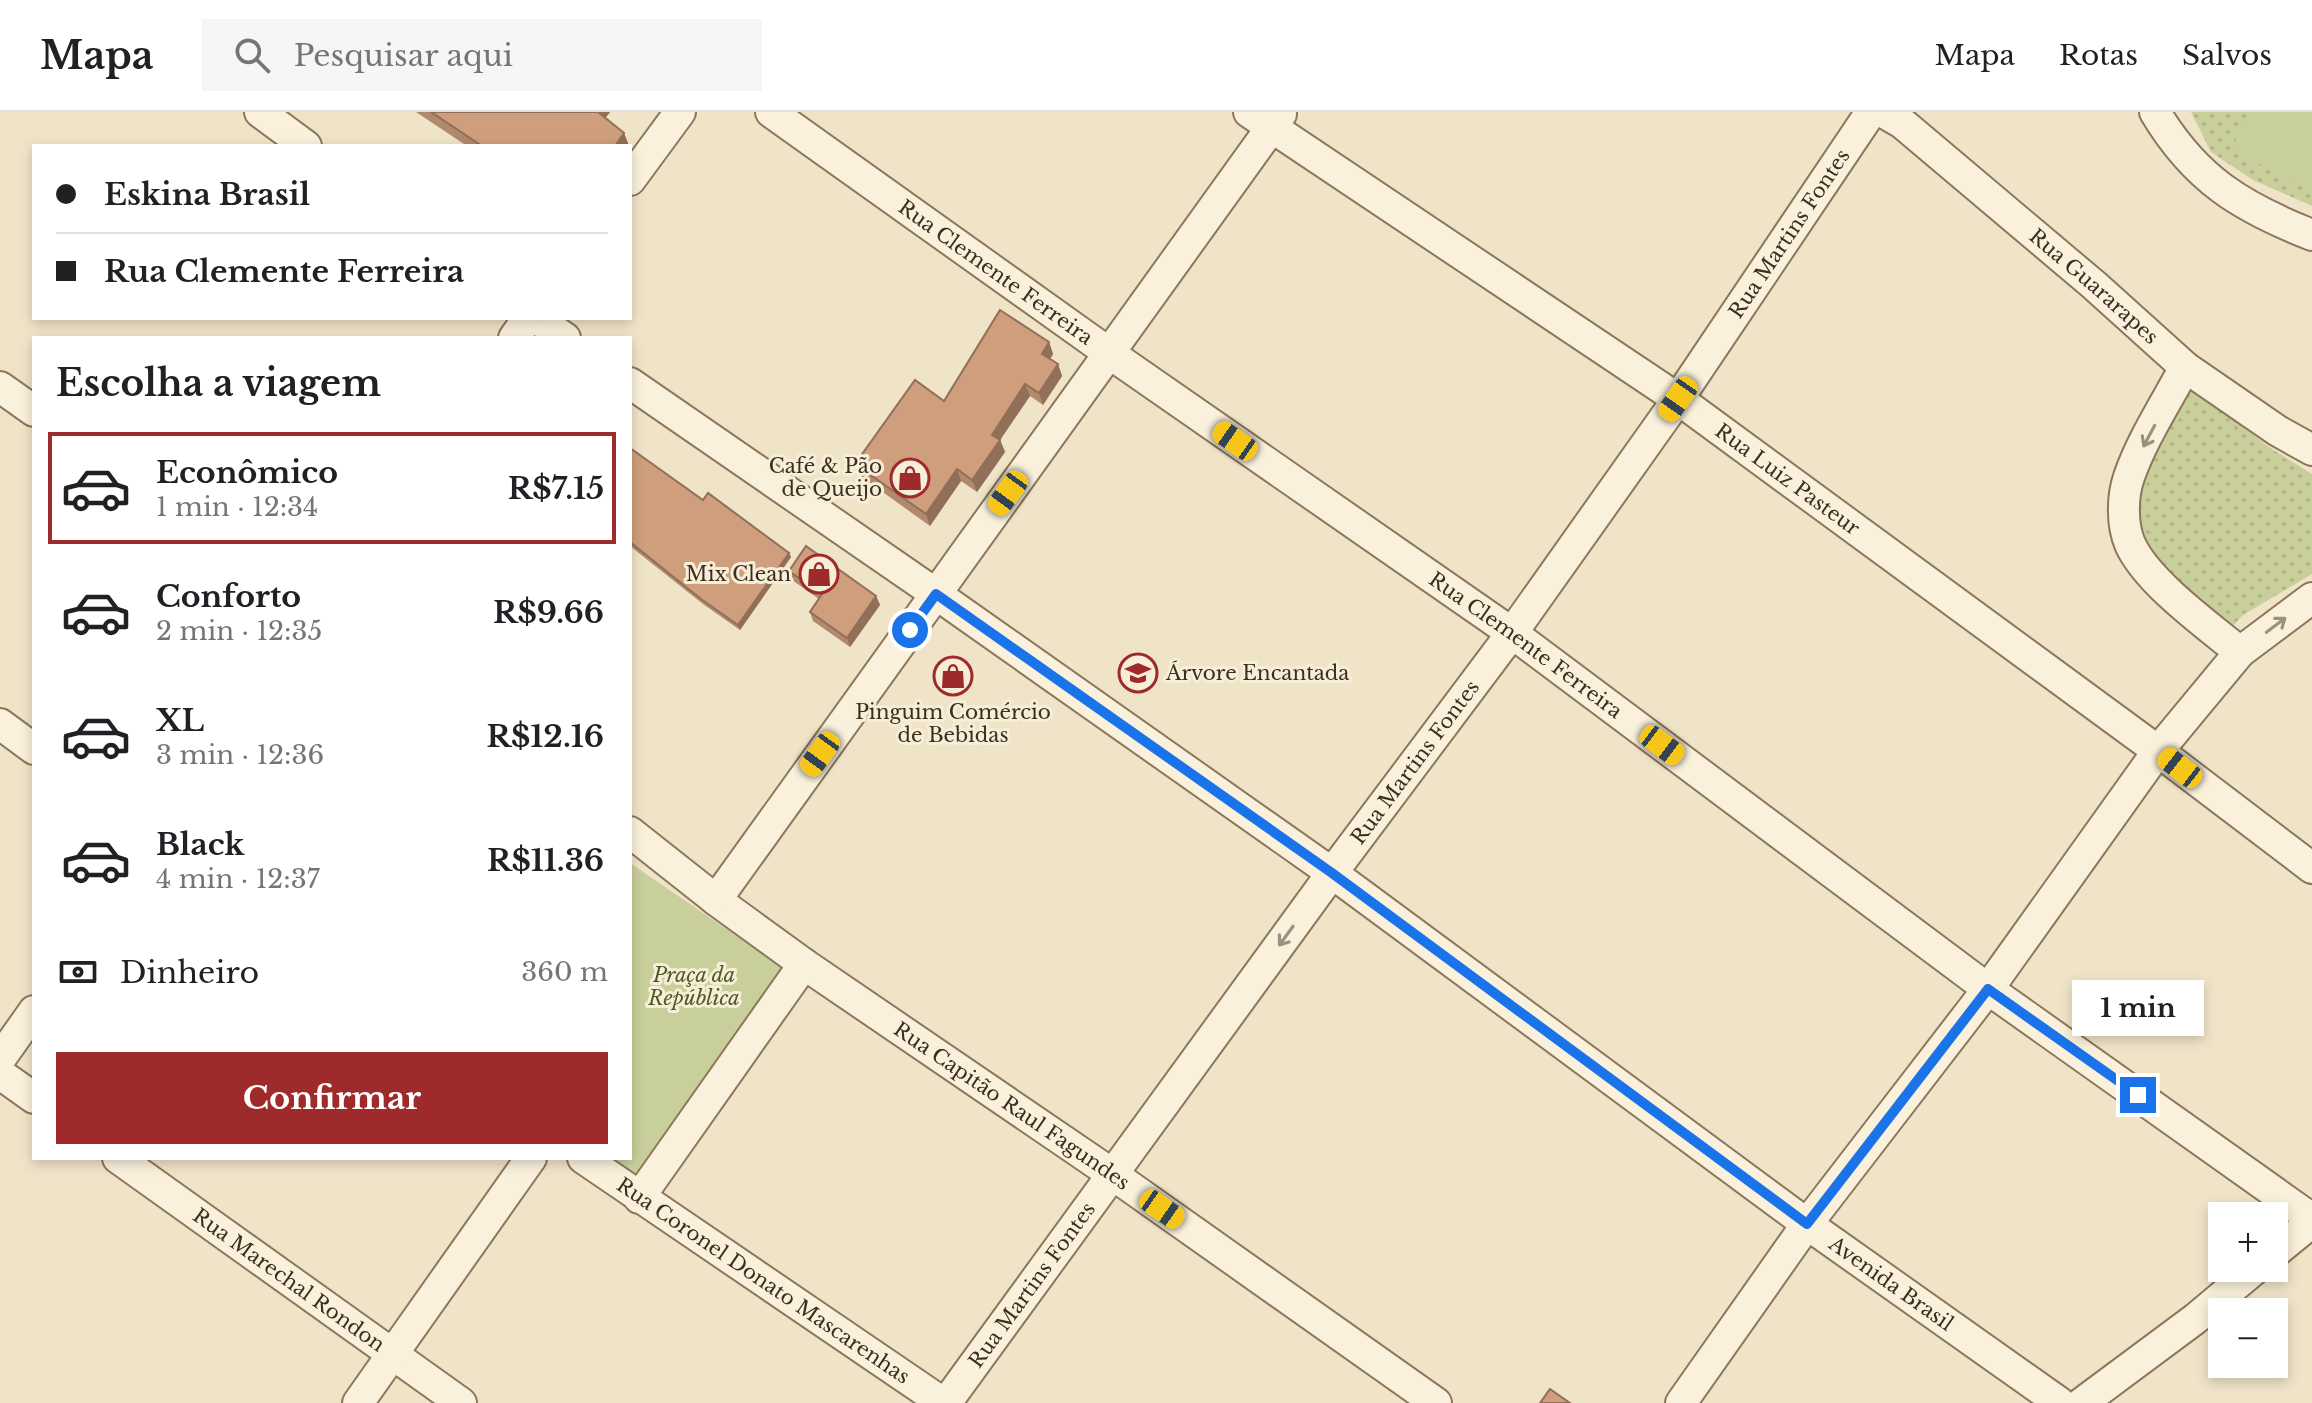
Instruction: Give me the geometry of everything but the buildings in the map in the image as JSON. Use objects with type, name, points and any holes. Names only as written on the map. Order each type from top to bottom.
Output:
[{"type":"street","points":[[260,112],[303,144]]},
{"type":"street","points":[[632,177],[680,112]]},
{"type":"street","name":"Rua Clemente Ferreira","points":[[771,112],[1109,353],[1512,633],[1988,989],[2312,1220]]},
{"type":"street","name":"Rua Martins Fontes","points":[[945,1403],[1332,873],[1512,633],[1678,399],[1871,112]]},
{"type":"street","name":"Rua Guararapes","points":[[1883,112],[1902,123],[2022,224],[2185,367],[2278,431],[2312,450]]},
{"type":"street","points":[[2155,112],[2170,137],[2198,170],[2262,215],[2312,235]]},
{"type":"street","points":[[716,900],[1109,353],[1267,117]]},
{"type":"street","name":"Rua Luiz Pasteur","points":[[1267,117],[1678,399],[2158,751],[2312,868]]},
{"type":"street","points":[[539,320],[562,336]]},
{"type":"street","points":[[2185,367],[2128,478],[2124,518],[2130,543],[2144,565],[2177,599],[2240,652]]},
{"type":"street","name":"Avenida Brasil","points":[[632,384],[1332,873],[1807,1224],[2060,1403]]},
{"type":"street","points":[[0,387],[32,410]]},
{"type":"street","points":[[1681,1403],[1807,1224],[1988,989],[2158,751],[2240,652],[2312,598]]},
{"type":"street","points":[[0,724],[32,748]]},
{"type":"street","name":"Rua Capitão Raul Fagundes","points":[[632,834],[804,964],[1112,1174],[1436,1403]]},
{"type":"street","points":[[639,1198],[804,964]]},
{"type":"street","points":[[0,1059],[32,1014]]},
{"type":"street","points":[[0,1074],[32,1097]]},
{"type":"street","name":"Rua Marechal Rondon","points":[[121,1160],[461,1403]]},
{"type":"street","points":[[358,1403],[530,1160]]},
{"type":"street","name":"Rua Coronel Donato Mascarenhas","points":[[586,1160],[945,1403]]},
{"type":"street","points":[[2288,1241],[2312,1220]]},
{"type":"street","points":[[2082,1403],[2239,1282]]},
{"type":"green space","points":[[2191,112],[2312,112],[2312,206],[2253,180],[2211,152]]},
{"type":"green space","points":[[2251,112],[2312,112],[2312,192],[2231,149]]},
{"type":"green space","points":[[2184,382],[2269,447],[2312,474],[2312,574],[2243,615],[2230,629],[2158,575],[2133,538],[2132,485]]},
{"type":"green space","name":"Praça da República","points":[[632,864],[785,969],[636,1177],[614,1160],[632,1160]]},
{"type":"place","name":"Café & Pão de Queijo","points":[[910,478]]},
{"type":"place","name":"Mix Clean","points":[[819,574]]},
{"type":"place","name":"Árvore Encantada","points":[[1138,673]]},
{"type":"place","name":"Pinguim Comércio de Bebidas","points":[[953,676]]},
{"type":"route","points":[[910,630],[936,594],[1332,873],[1807,1224],[1988,989],[2138,1095]]}]
